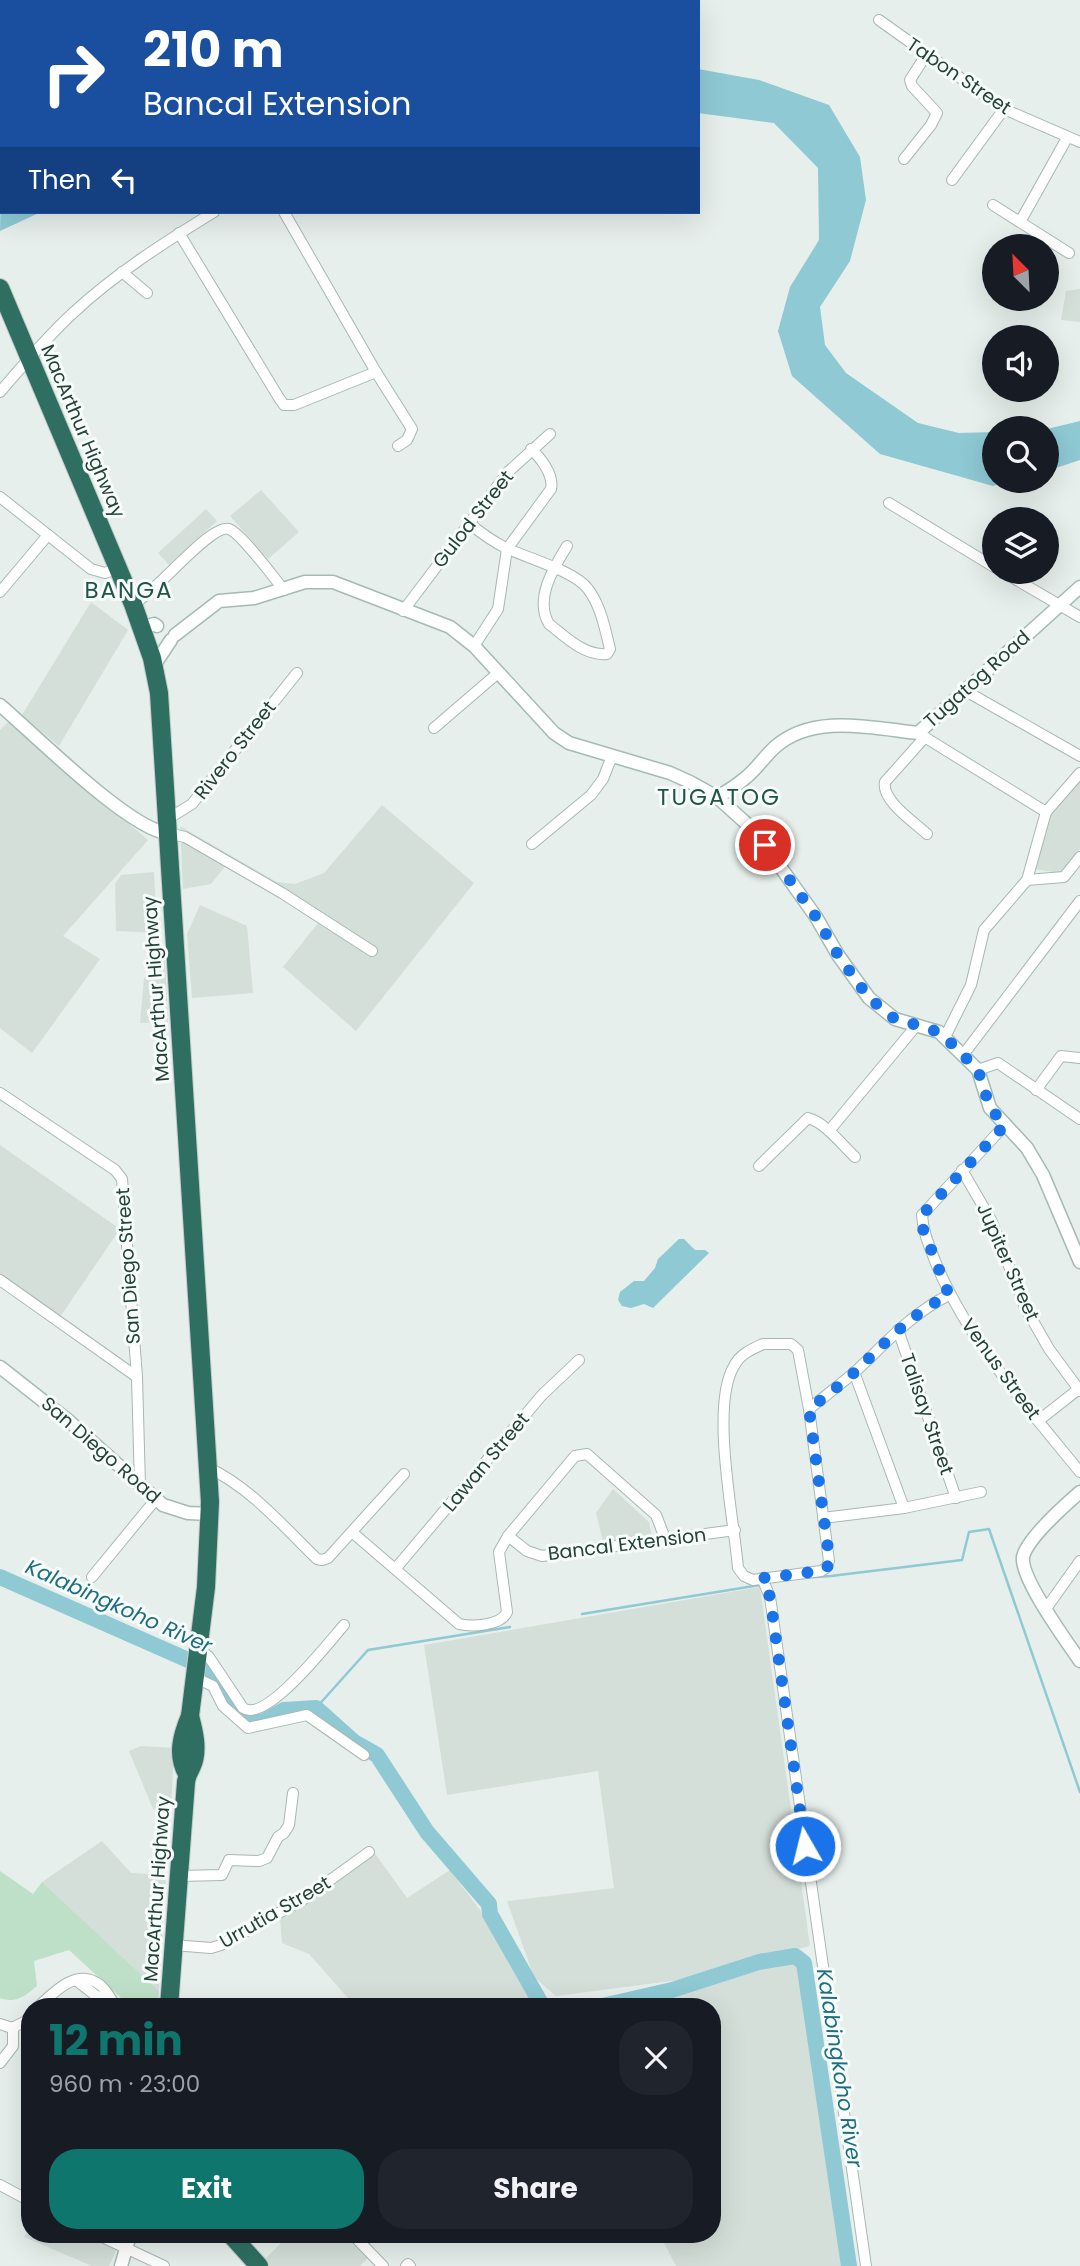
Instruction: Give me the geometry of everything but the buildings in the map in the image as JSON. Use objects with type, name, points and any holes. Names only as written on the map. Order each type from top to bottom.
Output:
[{"type":"highway","name":"MacArthur Highway","points":[[0,288],[133,604],[149,627],[159,693],[210,1514],[206,1587],[190,1716],[183,1733],[181,1755],[181,1763],[187,1774],[170,1998]]},
{"type":"highway","points":[[238,2243],[259,2266]]},
{"type":"street","name":"Tabon Street","points":[[879,20],[1004,109],[1080,142]]},
{"type":"street","points":[[904,159],[931,125],[937,113],[912,86],[910,80],[926,55]]},
{"type":"street","points":[[952,180],[1004,109]]},
{"type":"street","points":[[1020,222],[1067,138]]},
{"type":"street","points":[[993,205],[1069,253]]},
{"type":"street","points":[[0,392],[73,313],[122,272],[211,214]]},
{"type":"street","points":[[285,214],[412,429],[407,440],[398,446]]},
{"type":"street","points":[[179,233],[284,405],[294,405],[376,372]]},
{"type":"street","points":[[122,272],[147,293]]},
{"type":"street","name":"Gulod Street","points":[[403,611],[508,472],[550,433]]},
{"type":"street","points":[[474,646],[498,609],[507,549],[552,483],[541,460],[531,449]]},
{"type":"street","points":[[0,496],[91,569],[105,573],[118,568]]},
{"type":"street","points":[[889,503],[982,560]]},
{"type":"street","points":[[470,524],[507,549],[554,568],[584,584],[600,611],[610,649],[607,654],[588,652],[549,624],[545,617],[544,600],[554,568],[568,546]]},
{"type":"street","points":[[133,604],[148,595],[215,531],[225,528],[240,538],[284,590]]},
{"type":"street","points":[[0,592],[48,535]]},
{"type":"street","points":[[153,667],[173,638],[219,601],[254,598],[305,582],[333,582],[450,627],[474,646],[562,739],[569,743],[670,773],[717,797],[747,824],[765,845],[869,998],[895,1019],[931,1029],[945,1037],[978,1070],[990,1108],[1027,1148],[1038,1167],[1080,1262]]},
{"type":"street","points":[[1022,584],[1080,617]]},
{"type":"street","name":"Tugatog Road","points":[[717,797],[744,779],[775,747],[790,736],[805,731],[831,726],[921,735],[964,690],[1080,587]]},
{"type":"street","name":"Rivero Street","points":[[166,826],[192,804],[297,673]]},
{"type":"street","points":[[434,728],[498,673]]},
{"type":"street","points":[[964,690],[1080,756]]},
{"type":"street","points":[[0,705],[103,794],[145,826],[166,826],[282,893],[372,951]]},
{"type":"street","points":[[927,834],[888,798],[884,788],[885,782],[921,735],[1046,812]]},
{"type":"street","points":[[532,844],[591,795],[603,779],[612,756]]},
{"type":"street","points":[[945,1037],[971,985],[984,930],[1027,880],[1046,812],[1080,773]]},
{"type":"street","points":[[1027,880],[1064,877],[1080,858]]},
{"type":"street","points":[[963,1055],[1080,901]]},
{"type":"street","points":[[829,1131],[916,1026]]},
{"type":"street","points":[[1036,1090],[1061,1056],[1080,1058]]},
{"type":"street","points":[[978,1070],[998,1063],[1080,1119]]},
{"type":"street","name":"San Diego Street","points":[[0,1093],[115,1170],[122,1180],[137,1377],[140,1486]]},
{"type":"street","points":[[759,1166],[808,1118],[829,1131],[855,1157]]},
{"type":"street","name":"Venus Street","points":[[1005,1125],[922,1215],[923,1229],[949,1295],[1038,1421],[1080,1472]]},
{"type":"street","name":"Jupiter Street","points":[[962,1170],[991,1220],[1025,1307],[1049,1349],[1079,1389]]},
{"type":"street","name":"San Diego Street","points":[[0,1280],[137,1377]]},
{"type":"street","points":[[809,1409],[855,1372],[898,1330],[933,1303],[949,1295]]},
{"type":"street","name":"Talisay Street","points":[[898,1330],[956,1498]]},
{"type":"street","points":[[735,1530],[723,1449],[726,1393],[732,1367],[741,1357],[763,1344],[791,1344],[798,1350],[809,1409],[829,1556],[826,1568],[762,1578],[770,1597],[866,2266]]},
{"type":"street","name":"Lawan Street","points":[[396,1568],[542,1395],[579,1360]]},
{"type":"street","name":"San Diego Road","points":[[0,1367],[70,1422],[163,1505],[188,1513],[210,1514]]},
{"type":"street","points":[[855,1372],[904,1508]]},
{"type":"street","points":[[1038,1421],[1079,1389]]},
{"type":"street","points":[[353,1533],[459,1624],[467,1625],[505,1618],[507,1612],[499,1552],[508,1536],[575,1456],[587,1454],[656,1515],[666,1541]]},
{"type":"street","points":[[209,1468],[250,1495],[317,1559],[322,1560],[328,1558],[353,1533],[404,1474]]},
{"type":"street","points":[[823,1518],[904,1508],[981,1492]]},
{"type":"street","points":[[1080,1492],[1037,1536],[1024,1554],[1024,1568],[1045,1610],[1080,1661]]},
{"type":"street","points":[[92,1577],[156,1499]]},
{"type":"street","name":"Bancal Extension","points":[[508,1536],[527,1551],[542,1556],[735,1530],[738,1567],[744,1576],[753,1580],[762,1578]]},
{"type":"street","points":[[1045,1610],[1080,1560]]},
{"type":"street","points":[[344,1625],[295,1681],[256,1711],[243,1708],[209,1657],[196,1662],[223,1706],[247,1728],[307,1715],[364,1755]]},
{"type":"street","points":[[178,1876],[219,1876],[225,1872],[229,1860],[259,1861],[267,1858],[278,1837],[289,1825],[293,1793]]},
{"type":"street","name":"Urrutia Street","points":[[173,1945],[211,1948],[221,1945],[304,1899],[369,1852]]},
{"type":"street","points":[[47,1998],[61,1985],[76,1980],[101,1998]]},
{"type":"street","points":[[0,2024],[13,2027],[21,2023]]},
{"type":"street","points":[[0,2063],[13,2046],[13,2027]]},
{"type":"street","points":[[0,2185],[21,2196]]},
{"type":"street","points":[[121,2266],[127,2243]]},
{"type":"street","points":[[131,2243],[164,2266]]},
{"type":"street","points":[[361,2243],[383,2266]]},
{"type":"shaded area","points":[[1080,289],[1080,322],[1061,320],[1066,291]]},
{"type":"shaded area","points":[[261,490],[299,532],[268,559],[230,516]]},
{"type":"shaded area","points":[[206,509],[217,521],[169,565],[158,553]]},
{"type":"shaded area","points":[[91,602],[128,630],[59,746],[22,715]]},
{"type":"shaded area","points":[[9,721],[148,840],[63,936],[100,959],[32,1053],[0,1028],[0,730]]},
{"type":"shaded area","points":[[1080,774],[1080,849],[1061,873],[1027,868],[1045,815]]},
{"type":"shaded area","points":[[382,805],[474,883],[356,1031],[283,967],[318,923],[227,864],[211,884],[183,889],[180,826],[277,882],[295,884],[324,873]]},
{"type":"shaded area","points":[[154,872],[157,933],[116,931],[115,884],[121,875]]},
{"type":"shaded area","points":[[200,905],[247,926],[253,993],[192,998],[187,934]]},
{"type":"shaded area","points":[[165,956],[168,1022],[140,1023],[144,978]]},
{"type":"shaded area","points":[[0,1145],[120,1229],[60,1317],[0,1275]]},
{"type":"shaded area","points":[[613,1489],[649,1522],[652,1538],[604,1545],[596,1513]]},
{"type":"shaded area","points":[[760,1587],[810,1946],[679,1980],[556,1996],[534,1977],[507,1901],[614,1888],[598,1771],[447,1795],[424,1645]]},
{"type":"shaded area","points":[[141,1746],[174,1748],[171,1811],[153,1809],[129,1751]]},
{"type":"shaded area","points":[[102,1841],[131,1873],[166,1875],[159,1991],[42,1882]]},
{"type":"shaded area","points":[[374,1852],[407,1898],[450,1870],[494,1929],[531,1998],[348,1998],[309,1954],[282,1943],[280,1918]]},
{"type":"shaded area","points":[[795,1960],[801,1965],[847,2266],[676,2266],[664,2243],[721,2243],[721,1998],[660,1998]]},
{"type":"shaded area","points":[[38,2243],[105,2243],[117,2249],[109,2266],[92,2266]]},
{"type":"shaded area","points":[[281,2243],[358,2243],[370,2256],[360,2266],[269,2266],[264,2260]]},
{"type":"green space","points":[[0,1871],[33,1894],[42,1882],[159,1991],[159,1998],[121,1998],[69,1950],[34,1961],[37,1986],[28,1993],[16,1999],[0,1998]]},
{"type":"water","points":[[700,69],[759,80],[829,105],[860,157],[866,200],[850,261],[820,307],[825,345],[846,373],[918,423],[959,433],[982,432],[982,483],[880,454],[792,376],[778,331],[790,287],[819,240],[818,168],[774,123],[700,113]]},
{"type":"water","points":[[0,214],[37,214],[0,231]]},
{"type":"water","points":[[1080,421],[1080,460],[1059,467],[1059,426]]},
{"type":"water","points":[[679,1239],[684,1239],[695,1250],[709,1253],[653,1308],[644,1304],[631,1308],[622,1306],[618,1300],[620,1292],[634,1281],[644,1281],[655,1268],[658,1259]]},
{"type":"waterway","points":[[801,1578],[962,1560],[969,1532],[989,1529],[1080,1792]]},
{"type":"waterway","name":"Kalabingkoho River","points":[[0,1577],[213,1671],[232,1702],[253,1723],[264,1721],[284,1710],[316,1708],[354,1742],[377,1755],[427,1832],[489,1904],[490,1914],[538,1998]]},
{"type":"waterway","points":[[582,1614],[760,1585]]},
{"type":"waterway","points":[[316,1708],[368,1650],[510,1627]]},
{"type":"waterway","name":"Kalabingkoho River","points":[[637,1998],[672,1990],[759,1962],[795,1956],[804,1963],[849,2266]]},
{"type":"district","name":"BANGA","points":[[129,590]]},
{"type":"district","name":"TUGATOG","points":[[719,797]]},
{"type":"route","points":[[765,845],[869,998],[895,1019],[931,1029],[945,1037],[978,1070],[990,1108],[1005,1125],[922,1215],[923,1229],[949,1295],[933,1303],[898,1330],[855,1372],[809,1409],[829,1556],[828,1566],[821,1571],[762,1578],[770,1597],[805,1846]]}]
